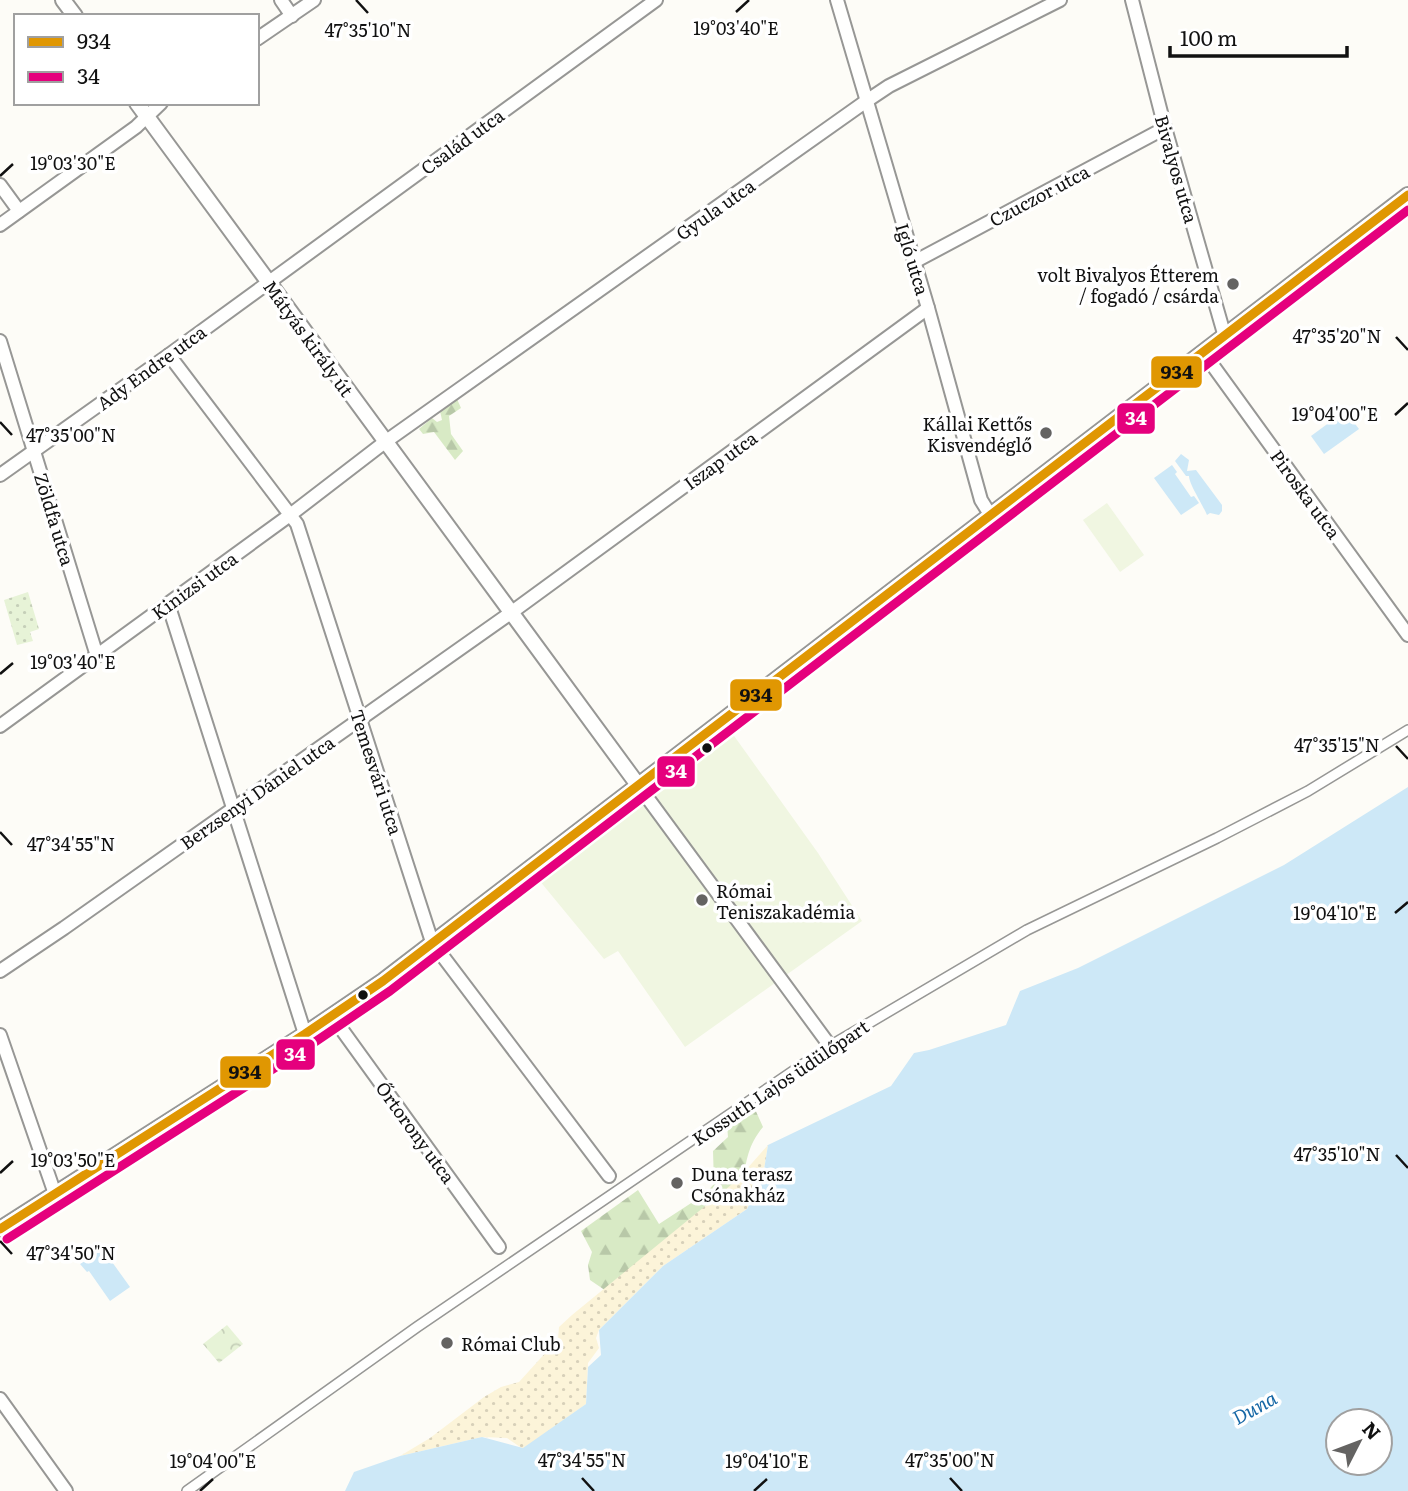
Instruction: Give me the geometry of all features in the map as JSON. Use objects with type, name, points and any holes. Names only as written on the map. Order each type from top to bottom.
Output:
[{"type":"street","points":[[281,0],[292,16]]},
{"type":"street","points":[[259,38],[314,0]]},
{"type":"street","name":"Család utca","points":[[268,282],[656,0]]},
{"type":"street","name":"Igló utca","points":[[837,0],[928,308],[981,500],[991,516]]},
{"type":"street","name":"Gyula utca","points":[[385,442],[889,86],[1060,0]]},
{"type":"street","name":"Bivalyos utca","points":[[1132,0],[1164,128],[1225,337]]},
{"type":"street","name":"Mátyás király út","points":[[138,105],[830,1045]]},
{"type":"street","points":[[0,225],[135,127],[159,105]]},
{"type":"street","name":"Czuczor utca","points":[[914,262],[1164,128]]},
{"type":"street","points":[[0,185],[19,211]]},
{"type":"street","points":[[0,1229],[332,1016],[991,516],[1408,195]]},
{"type":"street","name":"Ady Endre utca","points":[[0,475],[268,282]]},
{"type":"street","name":"Iszap utca","points":[[512,612],[928,308]]},
{"type":"street","name":"Zöldfa utca","points":[[0,341],[97,656]]},
{"type":"street","name":"Piroska utca","points":[[1203,352],[1408,635]]},
{"type":"street","name":"Temesvári utca","points":[[169,355],[297,524],[432,942],[609,1176]]},
{"type":"street","name":"Kinizsi utca","points":[[0,726],[290,515],[385,442]]},
{"type":"street","points":[[166,605],[171,613],[305,1034]]},
{"type":"street","name":"Berzsenyi Dániel utca","points":[[0,971],[512,612]]},
{"type":"street","name":"Kossuth Lajos üdülőpart","points":[[187,1491],[417,1327],[830,1045],[1027,930],[1273,809],[1408,730]]},
{"type":"street","name":"Őrtorony utca","points":[[332,1016],[499,1247]]},
{"type":"street","points":[[0,1035],[55,1194]]},
{"type":"street","points":[[0,1399],[66,1491]]},
{"type":"green space","points":[[457,399],[461,408],[449,416],[451,434],[463,451],[455,460],[434,432],[423,434],[419,429],[432,418],[437,422],[442,420],[440,411]]},
{"type":"green space","points":[[1107,503],[1144,555],[1120,572],[1083,520]]},
{"type":"green space","points":[[28,592],[39,629],[30,632],[33,641],[17,645],[4,600]]},
{"type":"green space","name":"Római Teniszakadémia","points":[[732,733],[818,853],[862,921],[685,1047],[618,951],[604,959],[539,880]]},
{"type":"green space","points":[[754,1107],[763,1127],[751,1147],[743,1183],[612,1295],[590,1280],[588,1265],[592,1252],[581,1231],[638,1190],[659,1224],[705,1194],[714,1184],[713,1151],[728,1137],[727,1125]]},
{"type":"green space","points":[[227,1325],[243,1344],[219,1363],[203,1344]]},
{"type":"sand","points":[[768,1145],[763,1176],[747,1209],[663,1266],[599,1330],[596,1338],[599,1348],[588,1363],[586,1404],[523,1449],[507,1438],[482,1437],[400,1456],[430,1438],[484,1397],[501,1387],[519,1382],[558,1339],[559,1327],[737,1180]]},
{"type":"water","points":[[1345,411],[1359,429],[1324,454],[1311,436]]},
{"type":"water","points":[[1181,454],[1189,460],[1187,471],[1196,470],[1222,505],[1219,515],[1207,515],[1189,476],[1186,476],[1175,461]]},
{"type":"water","points":[[1172,465],[1191,497],[1194,496],[1199,503],[1181,515],[1154,478]]},
{"type":"water","name":"Duna","points":[[1408,787],[1408,1491],[345,1491],[354,1472],[400,1456],[482,1437],[523,1448],[586,1404],[588,1367],[601,1355],[599,1330],[663,1266],[747,1209],[763,1176],[768,1145],[891,1086],[914,1053],[1006,1025],[1020,991],[1078,968],[1284,865]]},
{"type":"water","points":[[102,1248],[130,1287],[110,1301],[89,1271],[80,1264]]},
{"type":"transit line","name":"934","points":[[0,1229],[383,981],[1408,195]]},
{"type":"transit line","name":"34","points":[[7,1239],[390,991],[1408,210]]},
{"type":"place","name":"volt Bivalyos Étterem / fogadó / csárda","points":[[1233,284]]},
{"type":"place","name":"Kállai Kettős Kisvendéglő","points":[[1046,433]]},
{"type":"place","name":"Római Teniszakadémia","points":[[702,900]]},
{"type":"place","name":"Duna terasz Csónakház","points":[[677,1183]]},
{"type":"place","name":"Római Club","points":[[447,1343]]}]
